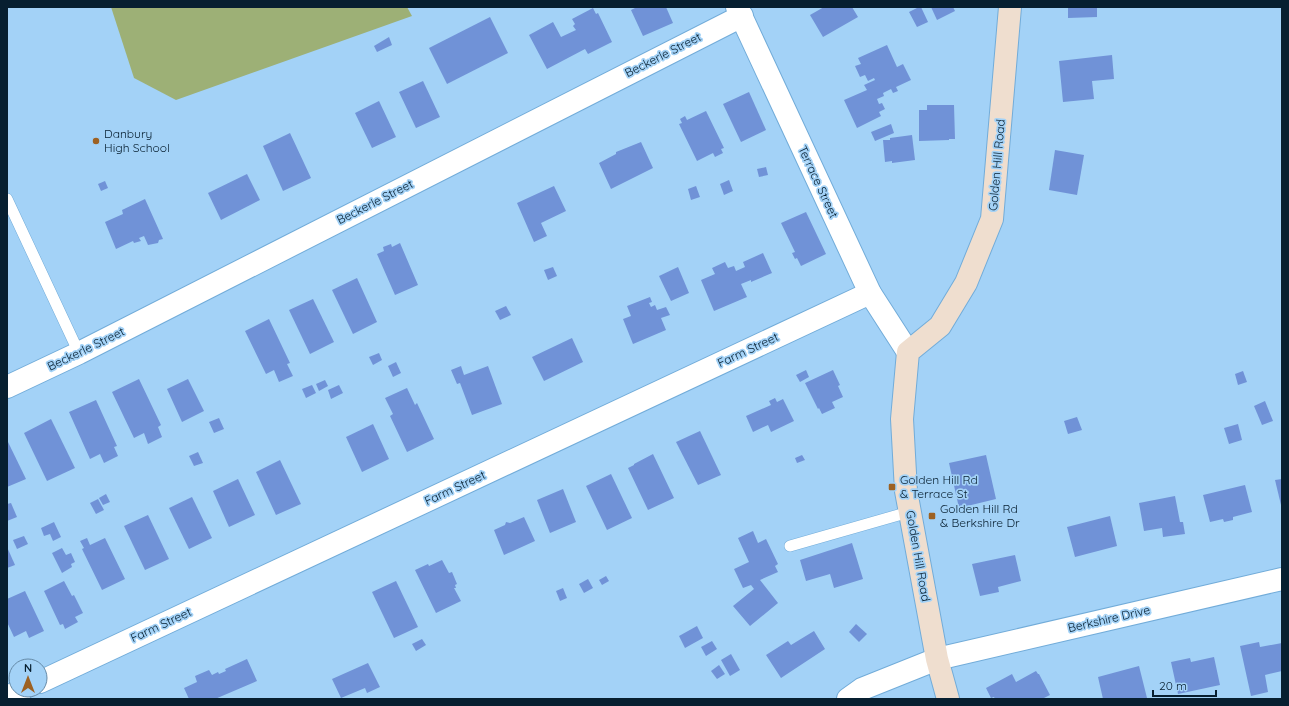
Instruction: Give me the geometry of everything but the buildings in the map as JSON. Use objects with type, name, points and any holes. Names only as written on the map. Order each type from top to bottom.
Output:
[{"type":"street","name":"Golden Hill Road","points":[[948,699],[937,659],[906,491],[902,419],[908,352],[940,326],[966,283],[992,218],[1010,7]]},
{"type":"street","name":"Terrace Street","points":[[740,11],[870,293],[908,352]]},
{"type":"street","name":"Beckerle Street","points":[[7,387],[79,353],[740,11]]},
{"type":"street","name":"Farm Street","points":[[48,678],[870,293]]},
{"type":"street","name":"Berkshire Drive","points":[[848,699],[862,689],[937,659],[1282,579]]},
{"type":"lane","points":[[7,199],[79,353]]},
{"type":"lane","points":[[790,546],[909,512]]},
{"type":"green space","points":[[111,7],[407,7],[412,16],[176,100],[134,78]]},
{"type":"place","name":"Danbury High School","points":[[96,141]]},
{"type":"place","name":"Golden Hill Rd & Terrace St","points":[[892,487]]},
{"type":"place","name":"Golden Hill Rd & Berkshire Dr","points":[[932,516]]}]
